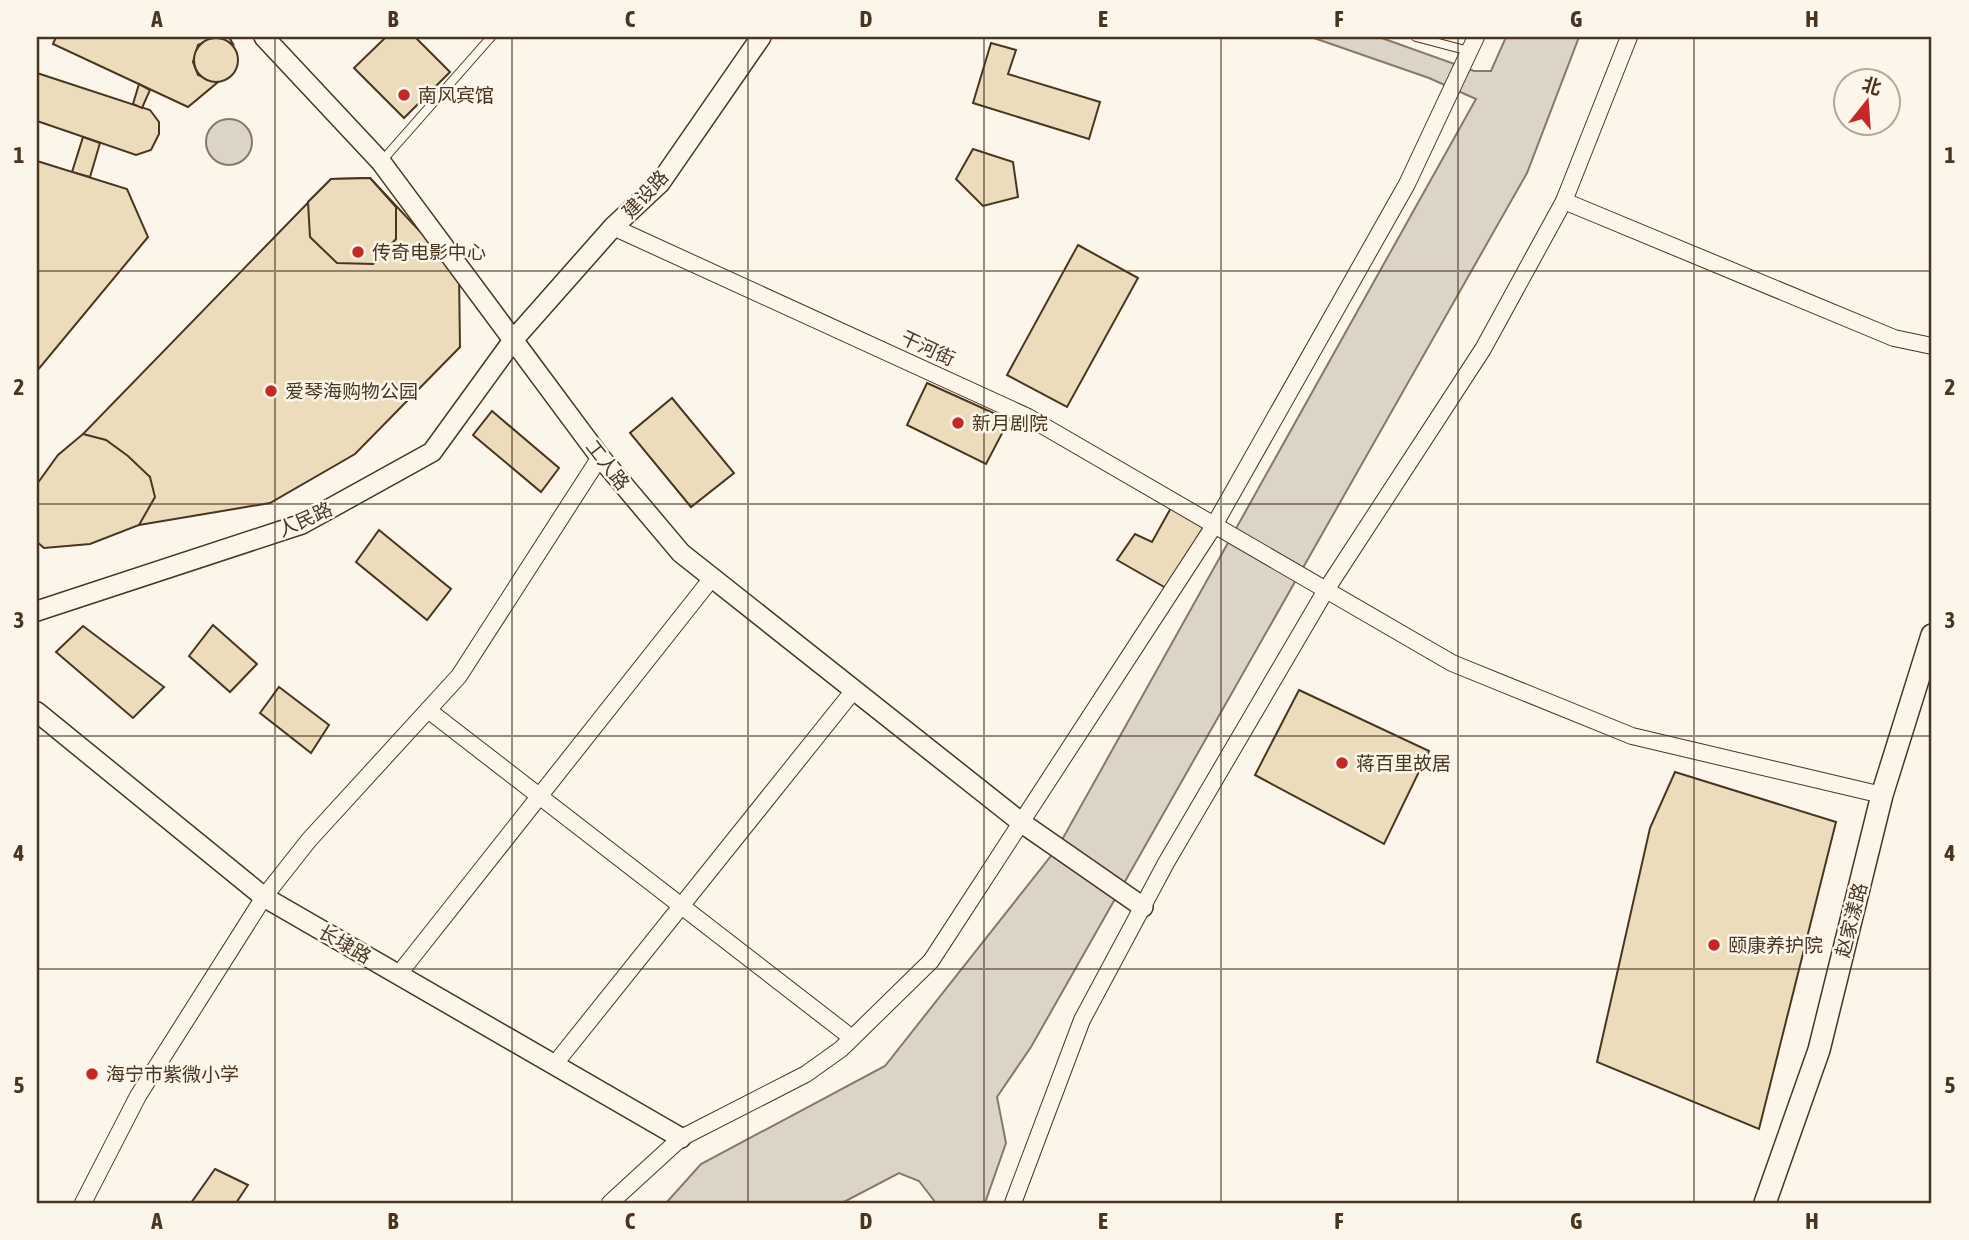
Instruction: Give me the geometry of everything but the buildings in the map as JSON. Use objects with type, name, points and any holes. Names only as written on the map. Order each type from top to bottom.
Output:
[{"type":"main road","name":"赵家漾路","points":[[1765,1203],[1819,1050],[1882,795],[1932,635]]},
{"type":"street","name":"工人路","points":[[264,37],[381,162],[600,457],[681,553],[1027,827],[1137,902]]},
{"type":"street","name":"建设路","points":[[514,339],[613,227],[660,183],[759,37]]},
{"type":"street","points":[[1013,1203],[1082,1020],[1137,902],[1322,587],[1483,349],[1564,201],[1629,37]]},
{"type":"street","points":[[610,1203],[681,1138],[806,1074],[852,1038],[931,961],[1027,827],[1215,525],[1407,184],[1472,44]]},
{"type":"street","points":[[1564,201],[1895,338],[1932,346]]},
{"type":"street","name":"干河街","points":[[613,227],[1028,417],[1452,663],[1632,736],[1882,795]]},
{"type":"street","name":"人民路","points":[[37,611],[302,524],[432,452],[514,339]]},
{"type":"street","points":[[83,1203],[138,1096],[264,897],[309,840],[459,676],[600,457]]},
{"type":"street","points":[[398,975],[712,578]]},
{"type":"street","points":[[554,1065],[854,690]]},
{"type":"street","points":[[428,710],[852,1038]]},
{"type":"street","name":"长埭路","points":[[37,712],[264,897],[681,1138]]},
{"type":"lane","points":[[381,162],[491,37]]},
{"type":"lane","points":[[1416,37],[1472,44]]},
{"type":"shaded area","points":[[1311,37],[1379,37],[1474,71],[1491,71],[1506,37],[1579,37],[1527,173],[1031,1047],[997,1097],[1006,1143],[985,1203],[936,1203],[919,1181],[899,1173],[842,1203],[666,1203],[701,1164],[885,1066],[1058,847],[1476,99],[1429,78]]},
{"type":"shaded area","points":[[229,119],[245,126],[252,142],[245,158],[229,165],[213,158],[206,142],[213,126]]},
{"type":"place","name":"南风宾馆","points":[[404,95]]},
{"type":"place","name":"传奇电影中心","points":[[358,252]]},
{"type":"place","name":"爱琴海购物公园","points":[[271,391]]},
{"type":"place","name":"新月剧院","points":[[958,423]]},
{"type":"place","name":"蒋百里故居","points":[[1342,763]]},
{"type":"place","name":"颐康养护院","points":[[1714,945]]},
{"type":"place","name":"海宁市紫微小学","points":[[92,1074]]}]
